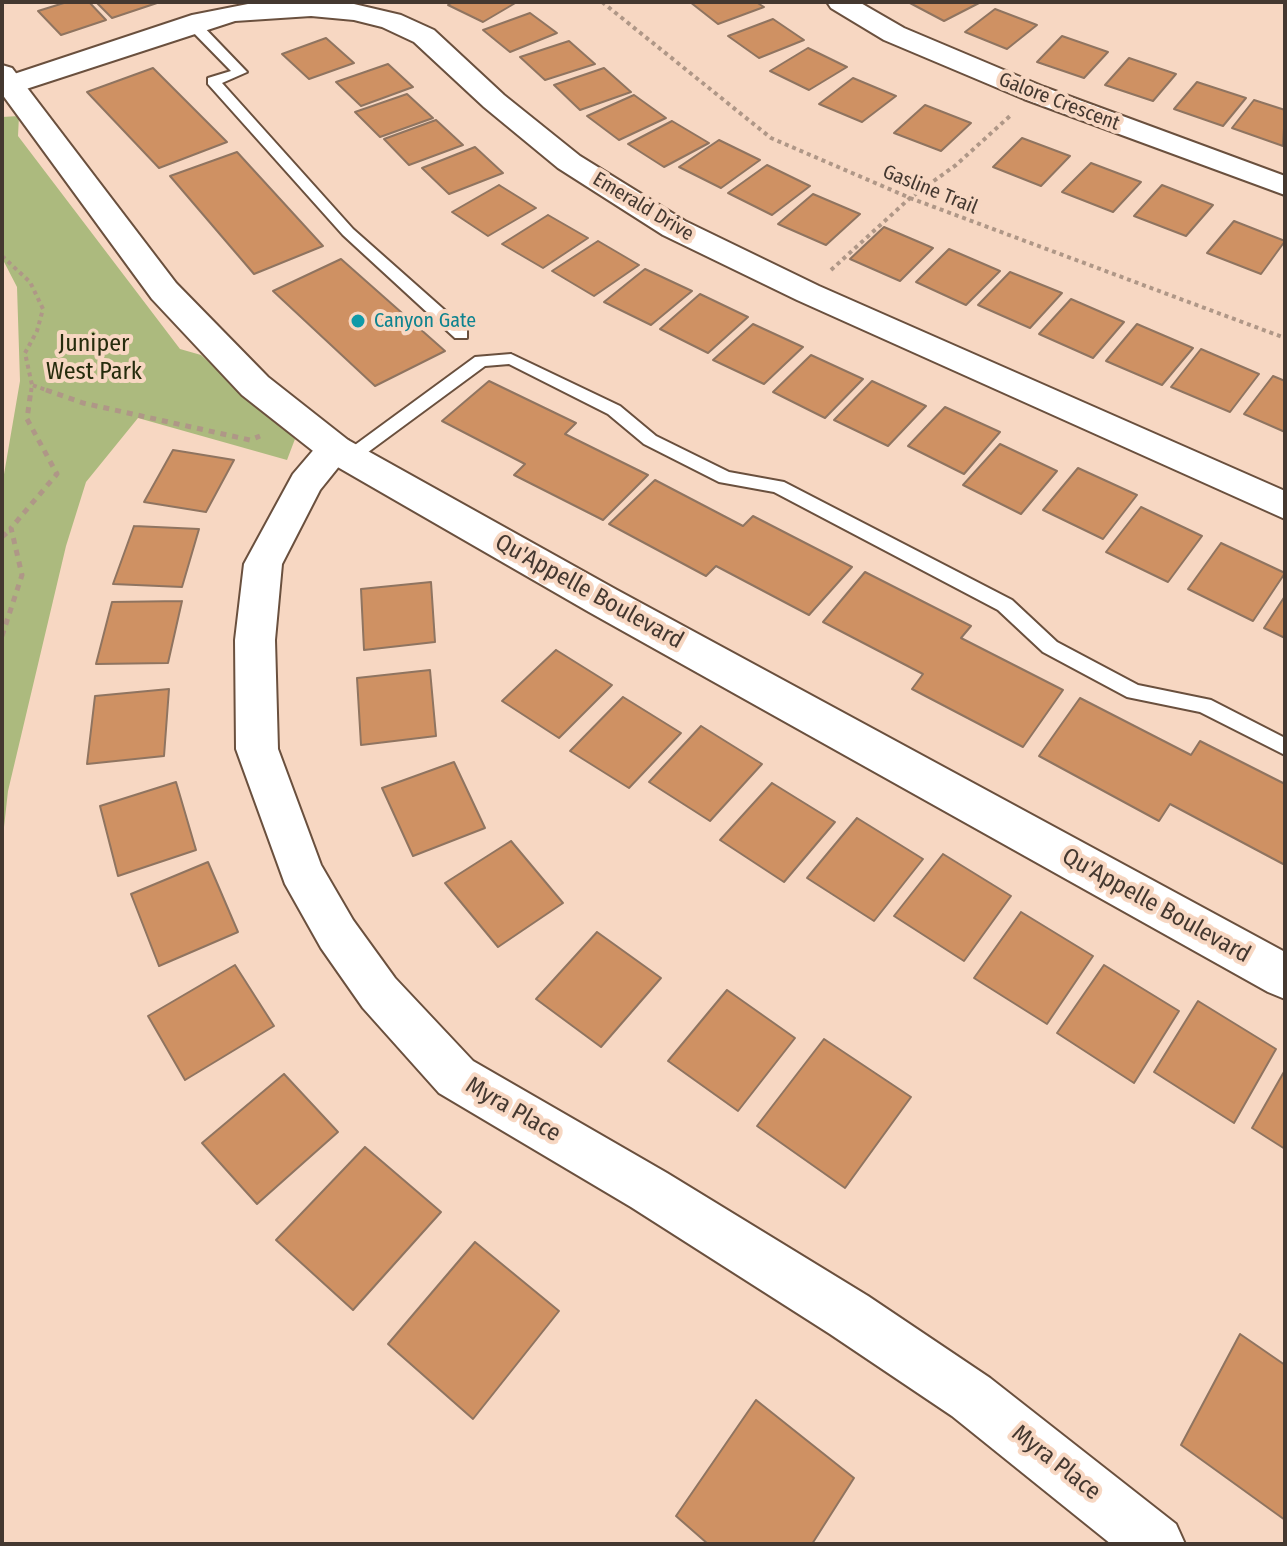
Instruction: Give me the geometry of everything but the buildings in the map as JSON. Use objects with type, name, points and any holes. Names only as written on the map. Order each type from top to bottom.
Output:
[{"type":"street","name":"Galore Crescent","points":[[840,2],[894,34],[1034,93],[1285,186]]},
{"type":"street","name":"Emerald Drive","points":[[6,80],[193,24],[267,9],[354,12],[391,21],[424,36],[494,101],[569,162],[674,228],[808,293],[1285,506]]},
{"type":"street","name":"Qu'Appelle Boulevard","points":[[6,80],[164,291],[255,386],[342,453],[617,609],[1285,977]]},
{"type":"street","name":"Myra Place","points":[[342,453],[306,483],[263,564],[255,640],[257,749],[301,871],[337,934],[379,993],[456,1077],[649,1190],[849,1315],[971,1397],[1156,1544]]},
{"type":"lane","points":[[193,24],[240,72],[213,81],[348,232],[461,334]]},
{"type":"lane","points":[[342,453],[481,361],[511,359],[614,410],[650,440],[725,478],[778,486],[1005,605],[1050,647],[1134,692],[1204,705],[1285,747]]},
{"type":"path","name":"Gasline Trail","points":[[602,2],[771,138],[910,198],[1285,338]]},
{"type":"path","points":[[808,293],[910,198],[956,165],[1034,93]]},
{"type":"path","points":[[2,256],[30,282],[43,309],[37,331],[25,353],[32,385],[27,419],[57,474],[2,537]]},
{"type":"path","points":[[32,385],[83,403],[250,440],[298,420]]},
{"type":"path","points":[[2,636],[22,575],[11,528]]},
{"type":"green space","name":"Juniper West Park","points":[[19,116],[18,136],[180,349],[201,355],[295,439],[287,460],[138,418],[86,482],[66,546],[8,791],[2,845],[2,486],[20,381],[17,287],[2,258],[2,117]]},
{"type":"place","name":"Canyon Gate","points":[[358,321]]}]
